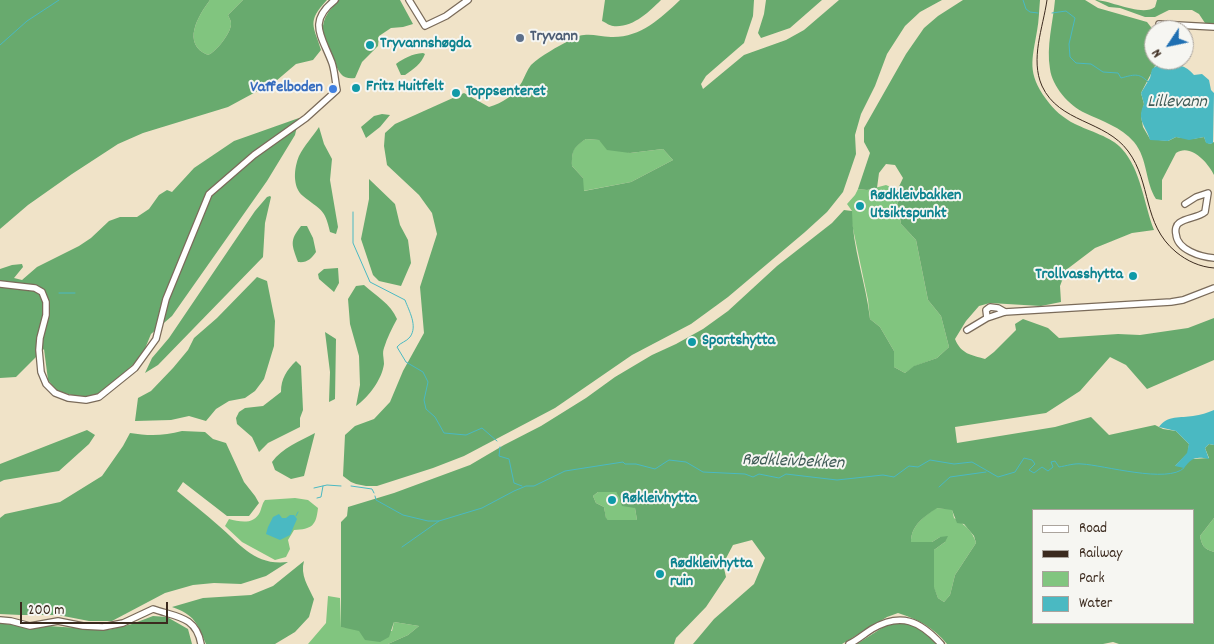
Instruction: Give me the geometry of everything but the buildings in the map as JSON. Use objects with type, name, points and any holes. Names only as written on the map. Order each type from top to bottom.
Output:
[{"type":"street","points":[[0,284],[36,288],[45,296],[46,315],[40,340],[40,360],[43,377],[53,392],[71,399],[91,400],[102,395],[124,377],[143,358],[156,339],[166,299],[209,194],[254,154],[306,118],[337,90],[333,66],[321,39],[318,26],[323,12],[335,0]]},
{"type":"street","points":[[409,0],[425,26],[446,16],[468,0]]},
{"type":"street","points":[[1194,26],[1214,27]]},
{"type":"street","points":[[1185,204],[1196,197],[1208,193],[1205,212],[1181,222],[1177,226],[1176,235],[1182,245],[1190,251],[1201,256],[1214,258]]},
{"type":"street","points":[[967,330],[987,318],[1005,312],[1170,302],[1183,300],[1214,288]]},
{"type":"street","points":[[987,318],[986,310],[990,307],[998,308],[1005,312]]},
{"type":"street","points":[[0,620],[30,626],[58,621],[83,626],[103,627],[123,623],[153,609],[190,622],[197,631],[201,644]]},
{"type":"street","points":[[849,644],[878,626],[891,621],[909,620],[941,644]]},
{"type":"green space","points":[[0,0],[210,0],[194,29],[195,44],[208,55],[223,41],[231,27],[228,15],[243,0],[327,0],[320,7],[314,19],[314,29],[321,50],[313,60],[296,64],[276,81],[228,107],[143,133],[118,144],[28,205],[0,229]]},
{"type":"green space","points":[[210,0],[243,0],[228,15],[231,27],[223,41],[208,55],[195,44],[194,29]]},
{"type":"green space","points":[[339,0],[400,0],[413,24],[391,28],[379,36],[378,46],[362,62],[355,78],[347,78],[341,74],[330,53],[323,30],[326,17]]},
{"type":"green space","points":[[605,0],[661,0],[634,22],[613,26],[602,21]]},
{"type":"green space","points":[[680,0],[754,0],[753,16],[744,43],[706,76],[701,84],[703,89],[744,55],[786,40],[804,30],[839,0],[942,0],[920,12],[905,26],[887,54],[875,86],[861,114],[855,135],[856,154],[843,192],[827,212],[728,297],[691,324],[632,355],[555,408],[464,456],[377,486],[366,486],[351,482],[343,476],[345,435],[355,426],[374,419],[390,402],[403,371],[424,333],[420,287],[437,234],[432,213],[419,195],[387,165],[384,146],[385,133],[395,124],[464,93],[489,107],[499,103],[515,91],[531,65],[560,45],[575,37],[585,35],[611,37],[640,31],[657,20]],"holes":[[[586,139],[599,140],[607,150],[630,153],[663,149],[673,160],[631,182],[584,191],[583,178],[572,166],[572,156],[576,147]]]},
{"type":"green space","points":[[766,0],[822,0],[790,28],[761,38],[758,33]]},
{"type":"green space","points":[[963,0],[1040,0],[1033,58],[1033,74],[1040,90],[1052,107],[1063,116],[1075,124],[1106,138],[1122,149],[1138,177],[1154,230],[1132,233],[1095,248],[1066,270],[1060,286],[1061,302],[1041,306],[990,303],[979,306],[966,321],[955,339],[963,351],[985,359],[1016,330],[1015,324],[1023,319],[1048,328],[1059,338],[1118,334],[1140,335],[1188,328],[1214,318],[1214,360],[1147,389],[1126,365],[1110,357],[1080,391],[1046,413],[955,427],[957,443],[1055,427],[1091,417],[1109,435],[1155,425],[1163,429],[1176,431],[1189,444],[1188,453],[1175,466],[1192,459],[1209,458],[1205,448],[1209,444],[1214,445],[1214,518],[1200,536],[1204,547],[1214,552],[1214,644],[1119,644],[1113,642],[1103,644],[947,644],[937,633],[925,625],[898,613],[887,617],[842,644],[693,644],[714,619],[754,584],[765,558],[752,540],[733,545],[723,564],[726,577],[706,607],[676,638],[674,644],[388,644],[408,635],[419,626],[394,622],[389,637],[380,642],[365,640],[359,631],[341,627],[341,522],[347,516],[348,507],[394,493],[470,465],[541,426],[652,355],[703,329],[728,311],[777,266],[832,223],[844,210],[852,211],[854,238],[870,319],[880,327],[894,351],[894,367],[905,373],[914,366],[937,358],[949,347],[941,316],[928,300],[916,240],[901,224],[896,193],[903,178],[895,165],[886,164],[879,173],[877,188],[858,189],[870,153],[864,142],[864,128],[906,54],[924,28],[938,16]],"holes":[[[598,492],[616,492],[622,506],[635,508],[637,520],[608,520],[606,518],[604,507],[596,503],[593,496]],[[937,508],[952,510],[957,523],[964,524],[974,536],[976,543],[955,575],[950,595],[944,602],[938,598],[934,587],[934,550],[945,542],[948,536],[940,537],[932,542],[911,542],[916,526],[923,518]]]},
{"type":"green space","points":[[1055,0],[1085,0],[1098,8],[1144,21],[1144,70],[1153,70],[1141,93],[1144,104],[1141,116],[1143,127],[1150,139],[1168,141],[1176,137],[1192,139],[1204,137],[1206,142],[1210,144],[1214,142],[1214,175],[1208,165],[1193,152],[1182,151],[1176,153],[1162,180],[1162,200],[1156,199],[1152,192],[1142,156],[1134,142],[1117,128],[1073,106],[1058,89],[1050,69],[1050,34]]},
{"type":"green space","points":[[1095,0],[1134,9],[1149,10],[1155,7],[1157,0],[1214,0],[1214,25],[1205,23],[1199,14],[1192,10],[1169,10],[1155,17],[1145,17],[1120,8],[1109,7]]},
{"type":"green space","points":[[415,54],[425,54],[417,66],[405,75],[401,75],[396,64]]},
{"type":"green space","points":[[390,115],[380,127],[366,138],[361,127],[374,116]]},
{"type":"green space","points":[[299,118],[295,135],[267,181],[172,316],[151,334],[142,356],[117,380],[100,393],[83,398],[57,391],[48,380],[44,349],[16,377],[0,378],[0,269],[22,264],[23,267],[14,278],[22,280],[37,267],[91,238],[109,221],[120,217],[137,217],[149,209],[159,195],[167,190],[172,192],[194,168],[234,141]]},
{"type":"green space","points":[[319,127],[324,144],[332,159],[330,180],[338,227],[336,234],[330,232],[326,218],[318,207],[299,192],[295,177],[299,156]]},
{"type":"green space","points":[[586,139],[599,140],[630,153],[663,149],[673,160],[631,182],[583,191],[583,178],[572,166],[572,156],[575,147]]},
{"type":"green space","points":[[369,179],[395,204],[400,225],[408,240],[411,263],[401,286],[379,281],[373,275],[361,239],[369,199]]},
{"type":"green space","points":[[886,185],[893,188],[896,193],[901,224],[916,240],[928,300],[941,316],[949,347],[937,358],[915,366],[905,373],[894,367],[894,351],[880,327],[870,319],[868,300],[852,224],[852,211],[847,204],[858,189],[867,190]]},
{"type":"green space","points":[[270,196],[265,223],[263,257],[158,365],[145,373],[152,358],[169,338],[255,211]]},
{"type":"green space","points":[[301,226],[307,226],[313,238],[316,252],[308,260],[298,262],[293,240]]},
{"type":"green space","points":[[338,268],[339,283],[334,292],[319,279],[318,274],[324,269]]},
{"type":"green space","points":[[257,277],[267,281],[275,321],[274,346],[264,379],[255,391],[245,398],[229,401],[216,409],[206,421],[189,416],[171,420],[135,421],[138,398],[151,391],[188,350],[194,338],[217,318]]},
{"type":"green space","points":[[364,285],[387,304],[397,319],[383,350],[384,364],[381,376],[370,393],[356,406],[360,385],[359,356],[350,324],[348,299],[356,286]]},
{"type":"green space","points":[[325,332],[336,339],[335,399],[329,402],[330,372]]},
{"type":"green space","points":[[296,361],[301,366],[303,410],[300,418],[300,427],[268,443],[259,452],[252,437],[237,424],[236,418],[239,412],[245,408],[263,406],[281,392],[285,375]]},
{"type":"green space","points":[[87,430],[95,435],[89,444],[59,471],[0,482],[0,464]]},
{"type":"green space","points":[[182,431],[205,432],[213,439],[226,443],[244,482],[259,503],[249,516],[227,516],[183,482],[177,491],[249,553],[266,561],[288,562],[266,576],[241,584],[214,583],[193,585],[165,593],[112,621],[89,621],[58,615],[0,614],[0,518],[5,514],[60,502],[102,476],[130,433],[156,435]]},
{"type":"green space","points":[[315,433],[304,476],[291,479],[275,470],[272,462],[276,457],[292,445]]},
{"type":"green space","points":[[598,492],[616,492],[635,508],[637,520],[606,519],[604,507],[596,503],[593,496]]},
{"type":"green space","points":[[295,498],[308,500],[318,508],[316,519],[312,525],[305,529],[294,530],[288,540],[290,549],[286,557],[275,560],[242,542],[225,526],[229,519],[246,522],[254,519],[260,512],[265,500]]},
{"type":"green space","points":[[936,508],[952,509],[954,518],[968,528],[976,543],[955,575],[950,595],[944,602],[938,598],[934,588],[934,550],[945,542],[940,537],[932,542],[911,542],[916,526]]},
{"type":"green space","points":[[1214,518],[1214,552],[1204,547],[1200,536]]},
{"type":"green space","points":[[304,561],[304,576],[314,599],[309,617],[295,632],[275,644],[206,644],[194,621],[186,613],[172,607],[203,598],[251,595],[273,586]]},
{"type":"green space","points":[[328,596],[340,598],[341,627],[392,631],[394,622],[419,626],[408,635],[388,644],[308,644],[326,623]]},
{"type":"green space","points":[[153,616],[167,617],[188,629],[192,644],[0,644],[0,623],[25,627],[48,626],[108,630]]},
{"type":"green space","points":[[906,623],[923,631],[937,644],[857,644],[888,624]]},
{"type":"water","name":"Lillevann","points":[[1152,70],[1189,70],[1194,75],[1202,74],[1209,80],[1211,90],[1214,93],[1213,143],[1206,143],[1204,137],[1189,140],[1176,137],[1168,141],[1150,140],[1141,119],[1144,104],[1141,93],[1150,78]]},
{"type":"water","points":[[1214,410],[1214,445],[1209,444],[1205,448],[1209,459],[1194,459],[1184,468],[1175,466],[1187,453],[1189,444],[1176,431],[1159,427],[1166,420],[1199,415]]},
{"type":"water","points":[[279,514],[282,518],[294,515],[297,519],[290,535],[280,540],[266,534],[273,517]]},
{"type":"waterway","points":[[0,45],[27,21],[59,0]]},
{"type":"waterway","points":[[1023,0],[1026,9],[1030,12],[1038,13]]},
{"type":"waterway","points":[[1052,13],[1066,11],[1075,18],[1069,44],[1070,57],[1076,63],[1091,64],[1103,72],[1118,73],[1121,78],[1132,75],[1139,76],[1148,82]]},
{"type":"waterway","points":[[353,212],[353,243],[370,282],[405,300],[413,328],[410,337],[397,347],[406,362],[423,372],[428,382],[424,400],[426,409],[435,417],[444,433],[466,435],[482,428],[497,441]]},
{"type":"waterway","points":[[59,293],[75,293]]},
{"type":"waterway","points":[[500,447],[499,456],[509,459],[514,483],[522,486]]},
{"type":"waterway","name":"Rødkleivbekken","points":[[375,496],[376,500],[403,515],[428,521],[439,521],[482,508],[514,491],[526,486],[534,486],[565,471],[623,462],[625,464],[636,464],[655,469],[669,460],[686,462],[703,472],[745,474],[753,477],[759,474],[779,478],[786,474],[837,480],[883,475],[894,477],[909,466],[918,467],[930,460],[954,464],[972,462],[998,477],[1015,472],[1024,458],[1032,460],[1035,464],[1029,470],[1034,473],[1042,467],[1048,471],[1053,467],[1051,462],[1055,461],[1059,467],[1082,464],[1150,474],[1176,472],[1184,468]]},
{"type":"waterway","points":[[939,487],[950,477],[986,472]]},
{"type":"waterway","name":"Rødkleivbekken","points":[[314,488],[327,485],[341,486]]},
{"type":"waterway","name":"Rødkleivbekken","points":[[317,498],[321,497],[323,486]]},
{"type":"waterway","name":"Rødkleivbekken","points":[[351,486],[372,489],[374,493]]},
{"type":"waterway","name":"Rødkleivbekken","points":[[296,516],[298,512]]},
{"type":"waterway","points":[[402,547],[439,521]]},
{"type":"railway","points":[[1047,0],[1037,54],[1037,65],[1042,86],[1059,107],[1107,133],[1128,151],[1136,163],[1152,216],[1165,241],[1189,261],[1214,268]]},
{"type":"place","name":"Tryvann","points":[[520,38]]},
{"type":"place","name":"Tryvannshøgda","points":[[370,45]]},
{"type":"place","name":"Fritz Huitfelt","points":[[356,88]]},
{"type":"place","name":"Vaffelboden","points":[[333,89]]},
{"type":"place","name":"Toppsenteret","points":[[456,93]]},
{"type":"place","name":"Rødkleivbakken Utsiktspunkt","points":[[860,206]]},
{"type":"place","name":"Trollvasshytta","points":[[1133,276]]},
{"type":"place","name":"Sportshytta","points":[[692,342]]},
{"type":"place","name":"Røkleivhytta","points":[[612,500]]},
{"type":"place","name":"Rødkleivhytta ruin","points":[[660,574]]}]
